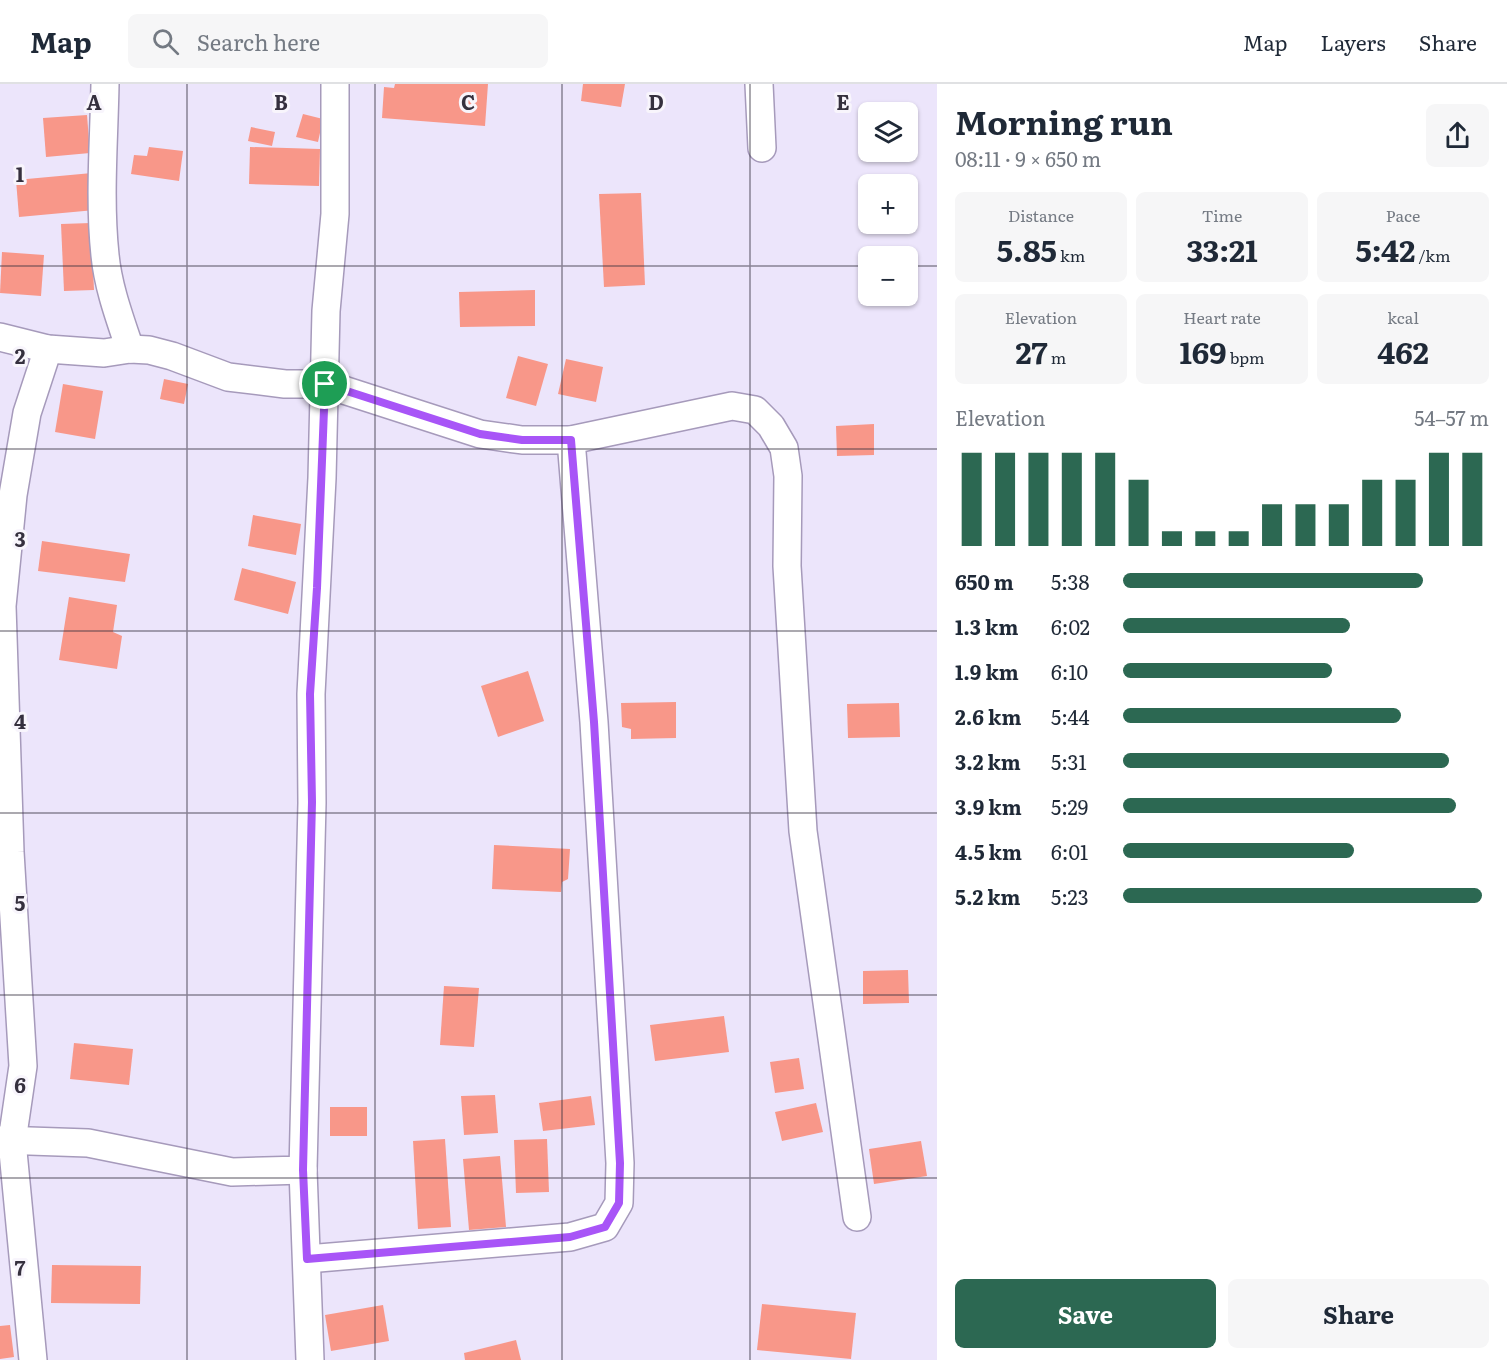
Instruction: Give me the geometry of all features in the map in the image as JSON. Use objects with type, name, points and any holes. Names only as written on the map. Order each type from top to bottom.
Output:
[{"type":"street","points":[[105,84],[103,218],[105,257],[112,294],[130,349]]},
{"type":"street","points":[[310,1360],[303,1170],[312,802],[310,694],[317,588],[326,311],[335,214],[334,84]]},
{"type":"street","points":[[759,84],[762,148]]},
{"type":"street","points":[[0,337],[48,350],[104,352],[130,349],[149,350],[228,377],[285,384],[325,384],[480,434],[522,440],[571,440],[732,406],[755,410],[771,426],[784,448],[788,476],[787,566],[803,831],[856,1217]]},
{"type":"street","points":[[33,1360],[6,1141],[23,1066],[9,852],[2,606],[13,495],[27,413],[48,350]]},
{"type":"street","points":[[307,1259],[570,1237],[605,1227],[619,1203],[620,1163],[594,722],[571,440]]},
{"type":"street","points":[[6,1141],[88,1143],[232,1172],[303,1170]]},
{"type":"building","points":[[395,84],[488,84],[485,126],[382,118],[384,87],[394,88]]},
{"type":"building","points":[[583,84],[625,84],[621,107],[581,101]]},
{"type":"building","points":[[303,114],[323,119],[318,142],[296,137]]},
{"type":"building","points":[[87,115],[90,153],[46,157],[43,118]]},
{"type":"building","points":[[251,127],[275,132],[272,146],[248,141]]},
{"type":"building","points":[[149,147],[183,151],[179,181],[131,174],[134,155],[147,156]]},
{"type":"building","points":[[250,147],[320,149],[319,186],[249,184]]},
{"type":"building","points":[[92,173],[95,210],[19,217],[16,180]]},
{"type":"building","points":[[641,193],[645,285],[604,287],[599,194]]},
{"type":"building","points":[[91,223],[94,290],[64,291],[61,224]]},
{"type":"building","points":[[2,252],[44,255],[41,296],[0,293]]},
{"type":"building","points":[[535,290],[535,326],[460,327],[459,292]]},
{"type":"building","points":[[518,356],[548,364],[536,406],[506,398]]},
{"type":"building","points":[[566,359],[603,367],[596,402],[558,394]]},
{"type":"building","points":[[164,379],[188,384],[184,404],[160,399]]},
{"type":"building","points":[[63,384],[103,391],[95,439],[55,432]]},
{"type":"building","points":[[874,424],[874,455],[837,456],[836,426]]},
{"type":"building","points":[[253,515],[301,524],[296,555],[248,546]]},
{"type":"building","points":[[42,541],[130,554],[125,582],[38,571]]},
{"type":"building","points":[[242,568],[296,582],[288,614],[234,600]]},
{"type":"building","points":[[69,597],[117,605],[113,632],[122,636],[117,669],[59,660]]},
{"type":"building","points":[[528,671],[544,721],[498,737],[481,686]]},
{"type":"building","points":[[676,702],[676,738],[631,739],[631,729],[622,727],[621,703]]},
{"type":"building","points":[[899,703],[900,737],[848,738],[847,704]]},
{"type":"building","points":[[494,845],[570,849],[568,879],[562,882],[561,892],[492,889]]},
{"type":"building","points":[[908,970],[909,1003],[863,1004],[863,971]]},
{"type":"building","points":[[444,986],[479,988],[474,1047],[440,1045]]},
{"type":"building","points":[[724,1016],[729,1052],[655,1061],[650,1025]]},
{"type":"building","points":[[74,1043],[133,1049],[129,1085],[70,1079]]},
{"type":"building","points":[[799,1058],[804,1089],[775,1093],[770,1062]]},
{"type":"building","points":[[495,1095],[498,1133],[464,1135],[461,1096]]},
{"type":"building","points":[[591,1096],[595,1125],[543,1131],[539,1103]]},
{"type":"building","points":[[816,1103],[823,1132],[782,1141],[775,1112]]},
{"type":"building","points":[[330,1107],[367,1107],[367,1136],[330,1136]]},
{"type":"building","points":[[445,1139],[451,1227],[418,1229],[413,1141]]},
{"type":"building","points":[[547,1139],[549,1192],[516,1193],[514,1140]]},
{"type":"building","points":[[921,1141],[927,1176],[874,1184],[869,1149]]},
{"type":"building","points":[[500,1156],[506,1227],[469,1230],[463,1159]]},
{"type":"building","points":[[52,1265],[141,1266],[140,1304],[51,1303]]},
{"type":"building","points":[[762,1304],[856,1313],[851,1359],[757,1350]]},
{"type":"building","points":[[383,1305],[389,1341],[331,1351],[325,1315]]},
{"type":"building","points":[[10,1325],[14,1357],[0,1359],[0,1326]]},
{"type":"building","points":[[516,1340],[521,1360],[465,1360],[464,1353]]},
{"type":"route","points":[[325,384],[480,434],[522,440],[571,440],[594,722],[620,1163],[619,1203],[605,1227],[570,1237],[307,1259],[303,1170],[312,802],[310,694],[317,588],[325,384]]}]
